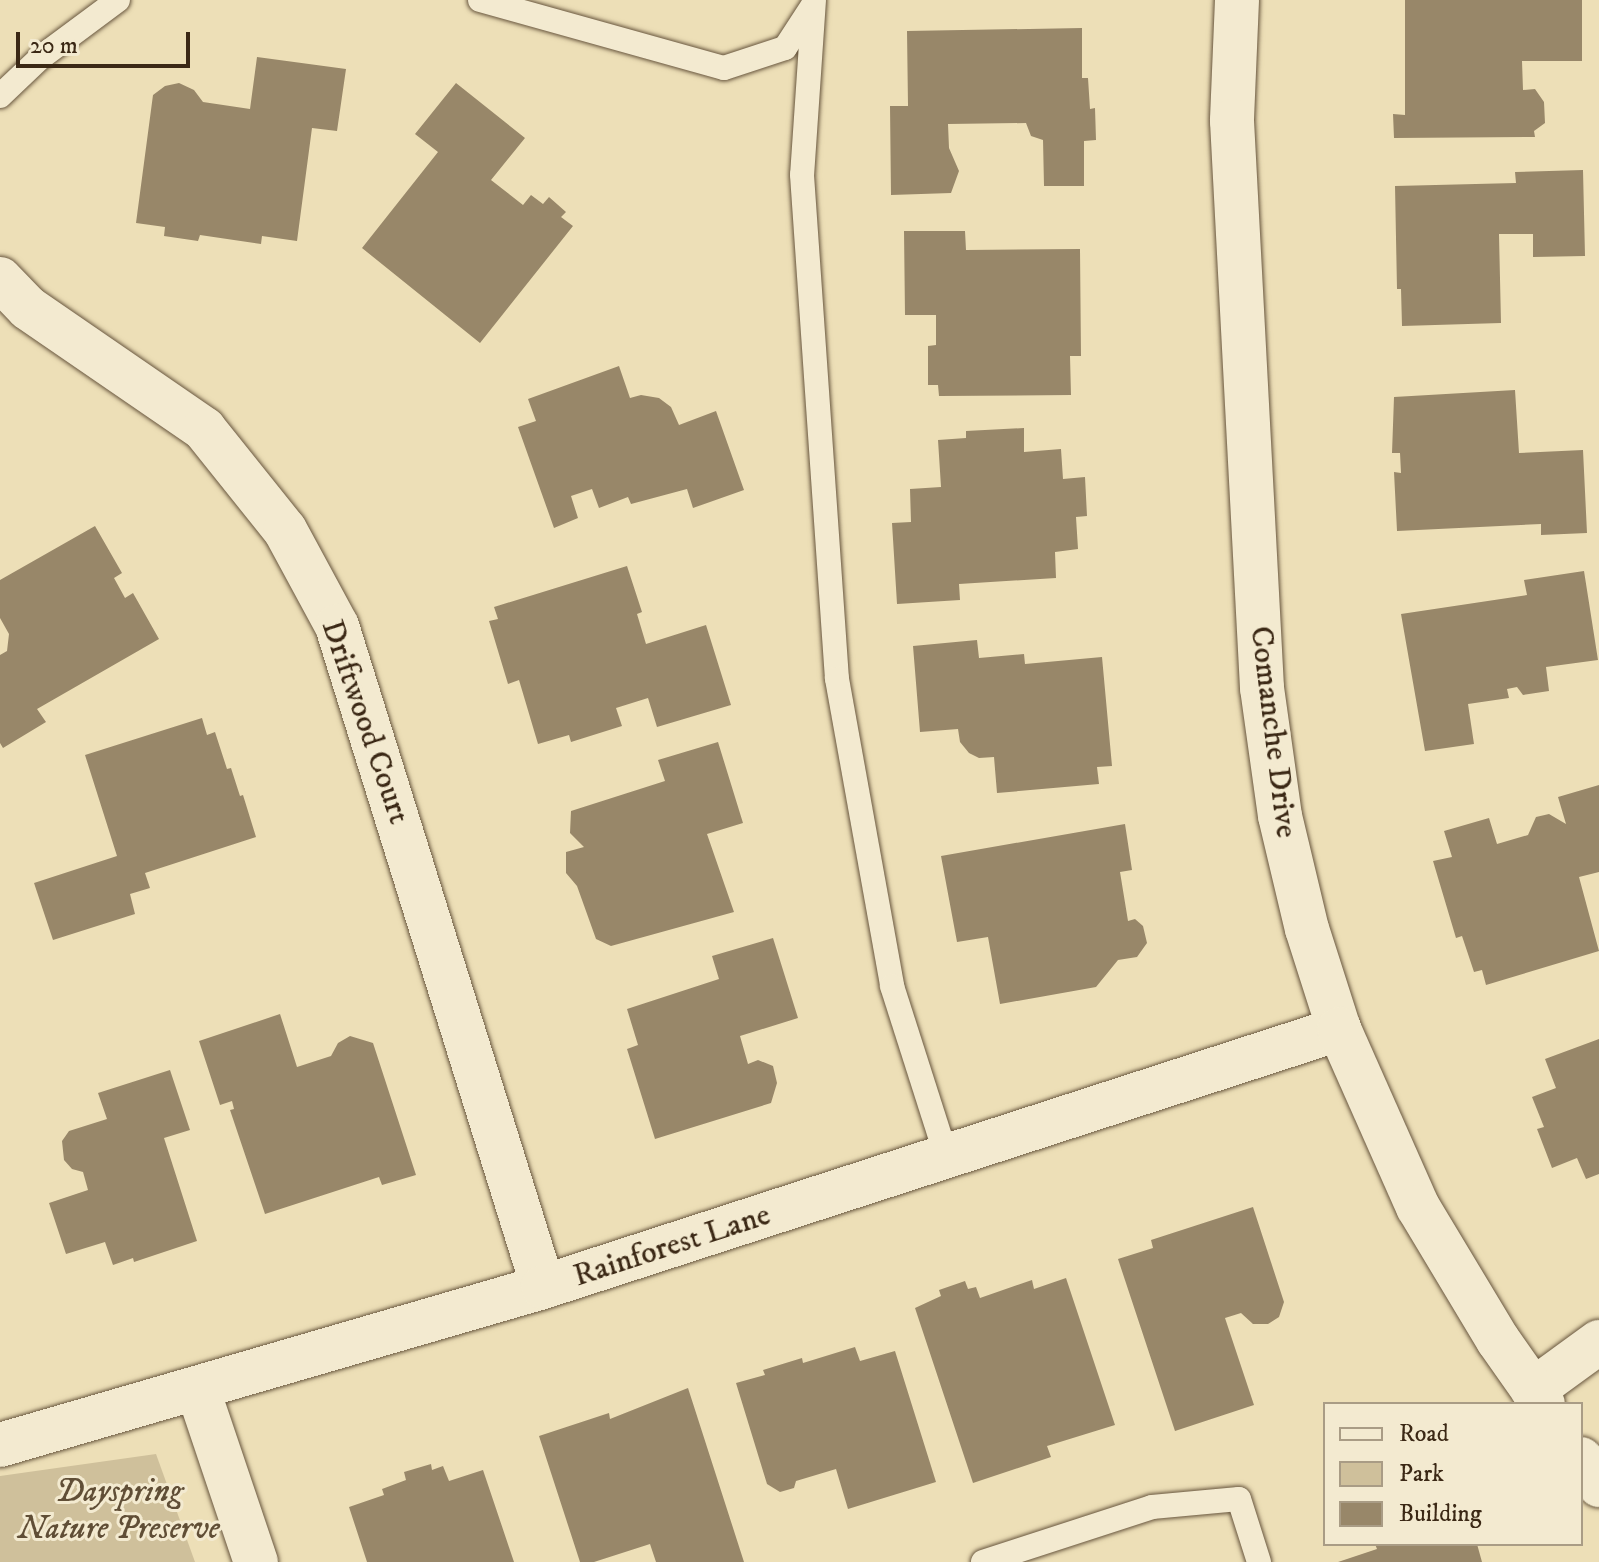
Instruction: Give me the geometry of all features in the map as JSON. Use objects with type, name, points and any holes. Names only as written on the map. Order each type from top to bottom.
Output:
[{"type":"street","name":"Comanche Drive","points":[[1237,0],[1232,121],[1262,688],[1284,830],[1307,929],[1339,1029],[1418,1207],[1498,1340],[1538,1397]]},
{"type":"street","name":"Driftwood Court","points":[[0,279],[28,308],[204,429],[293,543],[337,626],[543,1287]]},
{"type":"street","name":"Rainforest Lane","points":[[0,1445],[198,1390],[543,1287],[1339,1029]]},
{"type":"street","points":[[1538,1397],[1599,1342]]},
{"type":"street","points":[[198,1390],[256,1562]]},
{"type":"street","points":[[1583,1462],[1599,1485]]},
{"type":"lane","points":[[0,96],[40,58],[118,0]]},
{"type":"lane","points":[[480,0],[724,68],[785,48],[814,1]]},
{"type":"lane","points":[[814,1],[802,175],[837,679],[892,986],[947,1158]]},
{"type":"lane","points":[[983,1562],[1152,1507],[1239,1499],[1259,1562]]},
{"type":"green space","name":"Dayspring Nature Preserve","points":[[156,1454],[195,1562],[0,1562],[0,1476]]},
{"type":"building","points":[[1405,0],[1582,0],[1582,61],[1522,61],[1523,90],[1535,89],[1544,102],[1545,123],[1534,131],[1535,137],[1394,138],[1393,114],[1405,115]]},
{"type":"building","points":[[1082,28],[1082,78],[1088,78],[1090,109],[1095,108],[1096,140],[1084,141],[1084,186],[1044,186],[1043,140],[1031,136],[1026,123],[948,124],[949,148],[959,171],[951,193],[891,195],[890,106],[908,106],[907,31]]},
{"type":"building","points":[[257,57],[346,69],[337,131],[312,128],[297,241],[262,236],[261,244],[200,235],[198,241],[164,236],[165,227],[136,223],[153,95],[165,86],[179,83],[194,90],[203,102],[250,109]]},
{"type":"building","points":[[456,83],[525,138],[491,180],[523,205],[531,195],[543,204],[549,197],[566,212],[561,217],[573,226],[480,343],[362,248],[438,152],[415,134]]},
{"type":"building","points":[[1583,170],[1585,256],[1533,257],[1533,234],[1499,234],[1501,323],[1402,326],[1401,289],[1397,289],[1395,186],[1516,183],[1515,172]]},
{"type":"building","points":[[904,231],[965,231],[966,250],[1080,249],[1081,356],[1070,356],[1071,395],[939,396],[938,385],[928,385],[928,346],[936,345],[936,315],[905,315]]},
{"type":"building","points":[[619,366],[630,398],[641,395],[659,398],[671,407],[679,425],[716,411],[744,490],[693,508],[687,489],[631,504],[628,497],[599,508],[592,489],[571,496],[578,518],[554,528],[518,427],[536,421],[528,399]]},
{"type":"building","points":[[1515,390],[1519,453],[1583,450],[1587,533],[1541,535],[1541,524],[1397,531],[1394,472],[1401,473],[1400,453],[1392,453],[1394,397]]},
{"type":"building","points":[[1024,428],[1024,452],[1061,449],[1063,479],[1085,477],[1087,516],[1076,517],[1078,549],[1055,552],[1056,578],[959,584],[960,600],[897,604],[892,523],[911,522],[910,489],[941,487],[938,440],[966,438],[966,431]]},
{"type":"building","points":[[95,526],[122,573],[114,578],[125,598],[133,593],[159,639],[37,709],[46,722],[3,748],[0,743],[0,655],[7,651],[9,634],[0,618],[0,580]]},
{"type":"building","points":[[627,566],[642,612],[637,614],[646,644],[706,625],[731,705],[657,727],[648,698],[616,708],[622,726],[571,742],[569,735],[538,744],[519,680],[508,684],[489,621],[498,619],[494,607]]},
{"type":"building","points":[[1584,571],[1598,660],[1546,667],[1549,691],[1523,695],[1517,687],[1507,689],[1509,698],[1468,704],[1474,744],[1425,751],[1401,614],[1527,595],[1524,580]]},
{"type":"building","points":[[977,640],[979,658],[1024,654],[1025,664],[1102,657],[1112,766],[1097,767],[1099,784],[997,793],[994,757],[979,758],[969,753],[960,742],[958,729],[920,732],[913,646]]},
{"type":"building","points":[[202,718],[207,735],[215,732],[227,769],[231,768],[240,796],[243,795],[256,837],[145,873],[150,888],[130,894],[135,914],[53,940],[34,883],[117,856],[85,755]]},
{"type":"building","points":[[718,742],[743,823],[707,834],[734,912],[611,946],[596,939],[577,886],[566,873],[566,852],[584,847],[570,833],[571,811],[665,781],[658,760]]},
{"type":"building","points":[[1599,785],[1599,872],[1579,877],[1599,951],[1486,985],[1482,970],[1474,972],[1462,936],[1456,938],[1433,861],[1452,857],[1444,831],[1489,818],[1497,844],[1528,835],[1536,817],[1549,814],[1566,824],[1558,797]]},
{"type":"building","points":[[1125,824],[1132,870],[1120,872],[1128,921],[1135,919],[1143,926],[1147,943],[1137,957],[1118,960],[1096,987],[1000,1004],[988,937],[957,942],[941,856]]},
{"type":"building","points":[[773,938],[798,1018],[740,1036],[748,1064],[758,1060],[773,1066],[777,1083],[771,1103],[655,1139],[627,1049],[638,1045],[627,1009],[719,979],[712,956]]},
{"type":"building","points":[[280,1014],[297,1067],[331,1056],[338,1043],[350,1036],[373,1043],[416,1175],[382,1185],[379,1177],[265,1214],[230,1110],[234,1109],[232,1101],[220,1105],[199,1041]]},
{"type":"building","points":[[1599,1039],[1599,1174],[1586,1179],[1577,1158],[1552,1168],[1537,1129],[1544,1127],[1532,1097],[1556,1088],[1545,1059]]},
{"type":"building","points":[[170,1070],[190,1130],[164,1138],[197,1241],[134,1262],[133,1258],[113,1265],[105,1242],[66,1254],[49,1203],[88,1190],[83,1172],[72,1169],[64,1160],[62,1141],[69,1131],[107,1119],[98,1093]]},
{"type":"building","points":[[1253,1207],[1284,1302],[1279,1317],[1268,1324],[1253,1324],[1241,1313],[1225,1318],[1254,1405],[1175,1431],[1118,1259],[1153,1248],[1151,1240]]},
{"type":"building","points":[[1066,1278],[1115,1425],[1047,1446],[1051,1457],[973,1483],[915,1308],[941,1296],[939,1290],[965,1281],[968,1289],[976,1287],[980,1298],[1032,1280],[1034,1289]]},
{"type":"building","points":[[855,1347],[860,1361],[895,1351],[936,1482],[848,1509],[836,1469],[796,1481],[794,1488],[780,1492],[767,1484],[736,1383],[765,1375],[763,1370],[802,1358],[803,1363]]},
{"type":"building","points":[[688,1388],[744,1562],[656,1562],[650,1544],[594,1562],[580,1562],[539,1436],[609,1413],[610,1419]]},
{"type":"building","points":[[431,1464],[432,1470],[443,1466],[449,1481],[483,1470],[514,1562],[367,1562],[349,1507],[384,1495],[382,1489],[406,1480],[404,1472]]},
{"type":"building","points":[[1376,1546],[1478,1546],[1482,1562],[1338,1562],[1377,1549]]}]
